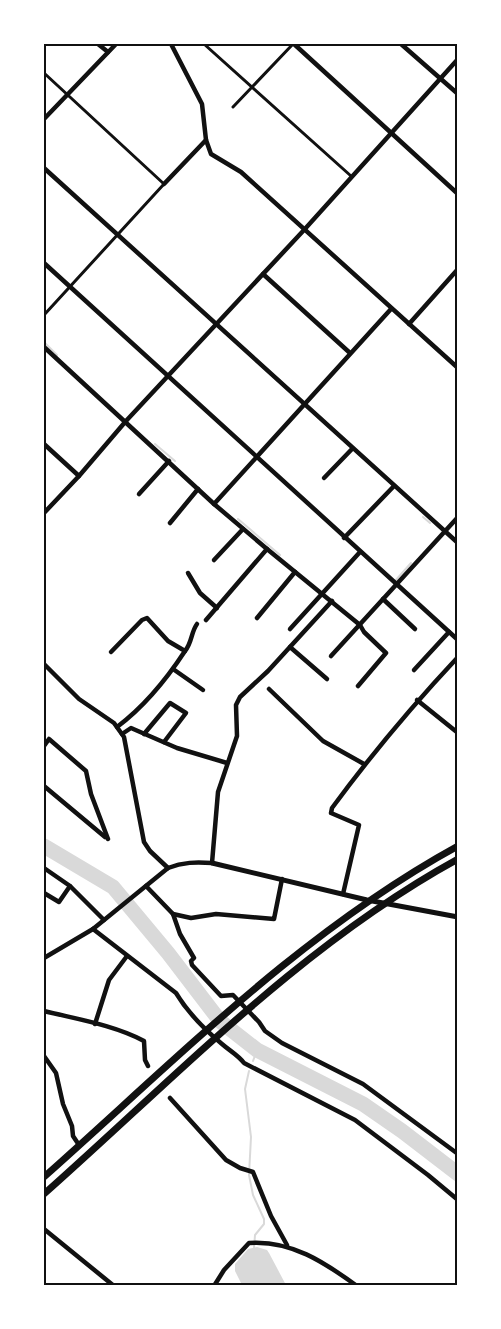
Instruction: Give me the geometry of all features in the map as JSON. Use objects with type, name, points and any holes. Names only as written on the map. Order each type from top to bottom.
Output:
[{"type":"highway","points":[[44,1177],[202,1033],[311,943],[367,900],[458,846]]},
{"type":"highway","points":[[44,1194],[211,1042],[306,961],[416,882],[458,859]]},
{"type":"street","points":[[98,44],[108,52]]},
{"type":"street","points":[[44,119],[116,44]]},
{"type":"street","points":[[171,44],[202,104],[206,140],[211,154],[241,172],[458,369]]},
{"type":"street","points":[[204,44],[351,176]]},
{"type":"street","points":[[233,107],[294,44],[458,194]]},
{"type":"street","points":[[401,44],[458,94]]},
{"type":"street","points":[[44,513],[458,59]]},
{"type":"street","points":[[44,74],[164,184]]},
{"type":"street","points":[[44,315],[206,140]]},
{"type":"street","points":[[44,168],[304,406],[458,543]]},
{"type":"street","points":[[44,264],[458,640]]},
{"type":"street","points":[[409,324],[457,271]]},
{"type":"street","points":[[263,274],[350,353]]},
{"type":"street","points":[[214,504],[391,309]]},
{"type":"street","points":[[44,347],[214,504],[360,625],[364,632],[386,653],[358,686]]},
{"type":"street","points":[[44,444],[79,476]]},
{"type":"street","points":[[324,478],[352,449]]},
{"type":"street","points":[[139,494],[169,461]]},
{"type":"street","points":[[344,538],[394,486]]},
{"type":"street","points":[[170,523],[198,489]]},
{"type":"street","points":[[331,656],[458,517]]},
{"type":"street","points":[[214,560],[243,529]]},
{"type":"street","points":[[206,620],[267,549]]},
{"type":"street","points":[[290,629],[360,552]]},
{"type":"street","points":[[256,618],[295,572]]},
{"type":"street","points":[[188,573],[200,593],[216,608]]},
{"type":"street","points":[[383,599],[415,629]]},
{"type":"street","points":[[212,863],[218,792],[237,736],[236,705],[240,697],[268,671],[332,601]]},
{"type":"street","points":[[111,652],[142,620],[147,618],[168,641],[185,651]]},
{"type":"street","points":[[117,727],[152,696],[173,669],[189,645],[192,630],[197,624]]},
{"type":"street","points":[[414,670],[449,632]]},
{"type":"street","points":[[290,648],[327,680]]},
{"type":"street","points":[[343,894],[359,825],[331,813],[332,808],[364,764],[417,700],[458,657]]},
{"type":"street","points":[[44,664],[79,699],[117,727],[122,734],[144,842],[168,868]]},
{"type":"street","points":[[173,669],[203,690]]},
{"type":"street","points":[[269,689],[323,741],[364,764]]},
{"type":"street","points":[[417,700],[458,733]]},
{"type":"street","points":[[144,734],[170,703],[186,713],[164,742]]},
{"type":"street","points":[[122,734],[131,728],[164,742],[228,763]]},
{"type":"street","points":[[44,746],[49,739],[86,771],[91,794],[108,839],[44,786]]},
{"type":"street","points":[[44,958],[93,929],[168,868],[192,862],[212,863],[385,904],[458,917]]},
{"type":"street","points":[[44,868],[70,886],[104,920]]},
{"type":"street","points":[[173,914],[191,918],[216,914],[274,918],[282,879]]},
{"type":"street","points":[[44,895],[59,902],[70,886]]},
{"type":"street","points":[[146,886],[173,914],[180,934],[194,958],[191,961],[192,965],[221,996],[233,995],[265,1031],[282,1043],[363,1083],[458,1154]]},
{"type":"street","points":[[93,929],[176,993],[184,1006],[200,1023],[225,1047],[237,1054],[244,1063],[355,1120],[458,1200]]},
{"type":"street","points":[[95,1024],[109,980],[127,956]]},
{"type":"street","points":[[44,1011],[95,1024],[144,1041],[145,1060],[148,1066]]},
{"type":"street","points":[[44,1056],[56,1073],[73,1136],[79,1145]]},
{"type":"street","points":[[170,1098],[226,1160],[232,1165],[253,1172],[271,1216],[287,1245]]},
{"type":"street","points":[[44,1229],[114,1286]]},
{"type":"street","points":[[214,1286],[224,1270],[249,1242],[287,1245],[323,1262],[357,1286]]},
{"type":"shaded area","points":[[257,1247],[267,1250],[286,1285],[242,1285],[235,1271],[235,1264],[248,1249]]},
{"type":"waterway","points":[[44,342],[57,355]]},
{"type":"waterway","points":[[155,444],[175,461]]},
{"type":"waterway","points":[[423,517],[430,523]]},
{"type":"waterway","points":[[238,519],[280,555]]},
{"type":"waterway","points":[[395,581],[411,563]]},
{"type":"waterway","points":[[44,846],[113,887],[220,1021],[257,1050],[363,1104],[458,1174]]},
{"type":"waterway","points":[[253,1061],[257,1050]]},
{"type":"waterway","points":[[249,1071],[245,1089],[251,1137],[249,1175],[253,1195],[264,1219],[264,1224],[255,1235],[254,1248]]}]
